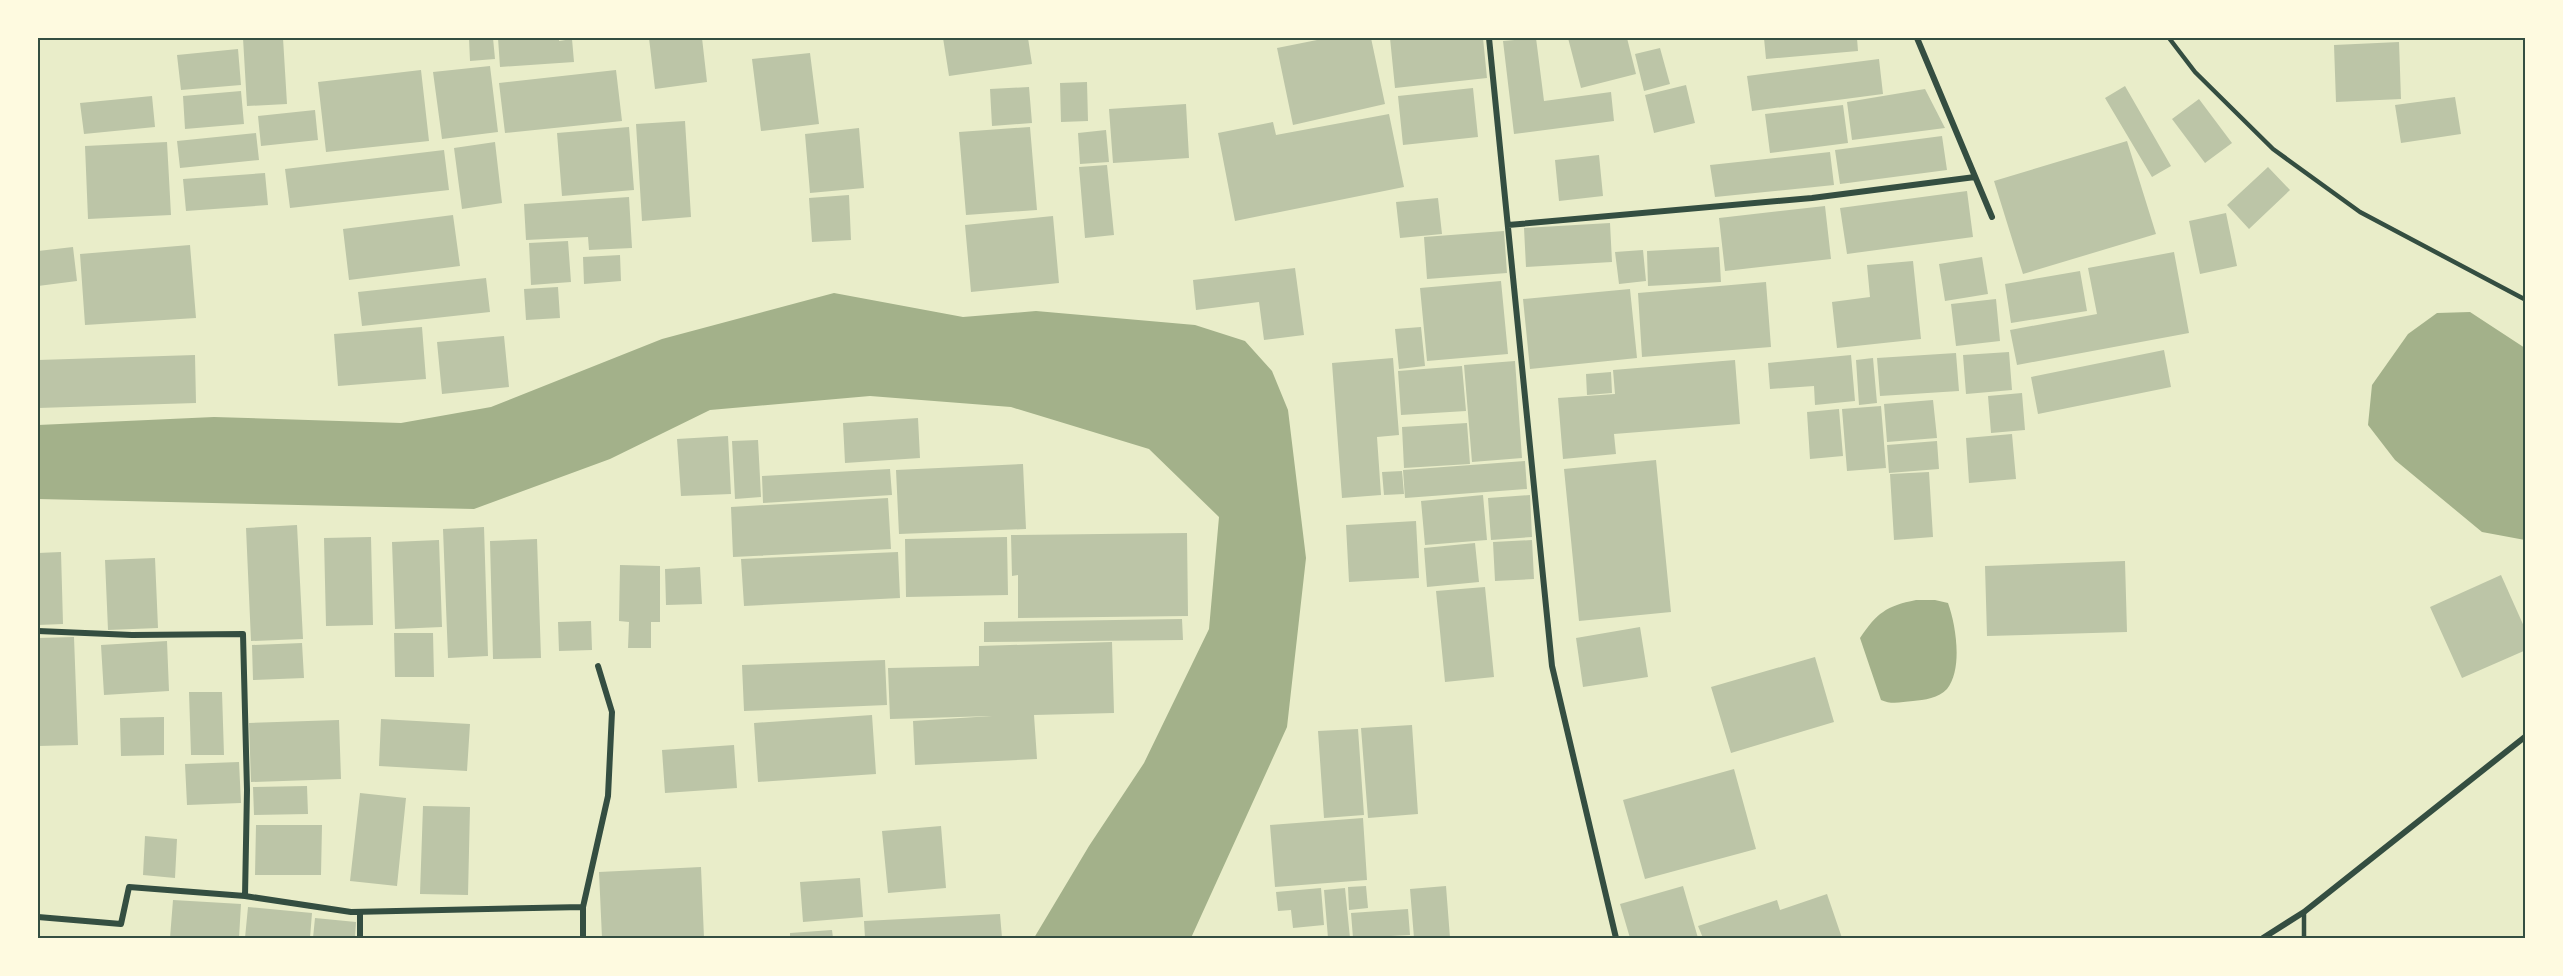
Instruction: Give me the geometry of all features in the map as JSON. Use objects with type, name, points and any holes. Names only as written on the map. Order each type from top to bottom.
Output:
[{"type":"street","points":[[1489,38],[1552,666],[1616,939]]},
{"type":"street","points":[[1917,38],[1992,217]]},
{"type":"street","points":[[1508,225],[1812,198],[1975,177]]},
{"type":"street","points":[[38,631],[132,635],[243,634],[247,790],[245,896]]},
{"type":"street","points":[[583,939],[583,907],[608,796],[612,712],[598,666]]},
{"type":"street","points":[[2263,939],[2304,912],[2526,736]]},
{"type":"street","points":[[38,917],[121,924],[129,887],[245,896],[360,912],[583,907]]},
{"type":"street","points":[[360,912],[360,939]]},
{"type":"lane","points":[[2169,38],[2195,72],[2273,149],[2360,212],[2526,300]]},
{"type":"lane","points":[[2304,912],[2304,939]]},
{"type":"shaded area","points":[[834,293],[963,317],[1036,311],[1195,325],[1245,341],[1272,371],[1288,410],[1306,558],[1287,727],[1191,938],[1034,938],[1089,846],[1144,763],[1209,629],[1219,517],[1149,449],[1011,407],[870,396],[710,410],[610,459],[474,509],[38,499],[38,425],[214,417],[401,423],[491,407],[662,339]]},
{"type":"shaded area","points":[[2470,312],[2525,348],[2525,540],[2482,532],[2395,460],[2368,425],[2372,385],[2408,334],[2437,313]]},
{"type":"shaded area","points":[[1916,600],[1948,603],[1957,647],[1952,680],[1944,692],[1931,698],[1897,703],[1885,702],[1881,700],[1860,638],[1883,612]]},
{"type":"building","points":[[243,38],[283,38],[287,104],[247,106]]},
{"type":"building","points":[[469,38],[493,38],[495,59],[470,61]]},
{"type":"building","points":[[498,38],[559,38],[559,41],[572,39],[574,62],[500,67]]},
{"type":"building","points":[[649,38],[702,38],[707,82],[655,89]]},
{"type":"building","points":[[943,38],[1028,38],[1032,64],[949,76]]},
{"type":"building","points":[[1327,38],[1371,38],[1385,104],[1293,125],[1277,48]]},
{"type":"building","points":[[1390,38],[1483,38],[1487,78],[1395,88]]},
{"type":"building","points":[[1536,38],[1544,101],[1611,92],[1614,121],[1514,134],[1503,41]]},
{"type":"building","points":[[1568,38],[1627,38],[1636,74],[1581,88]]},
{"type":"building","points":[[1764,38],[1857,38],[1858,51],[1766,59]]},
{"type":"building","points":[[2399,42],[2401,99],[2336,102],[2334,45]]},
{"type":"building","points":[[1660,48],[1670,84],[1644,91],[1635,54]]},
{"type":"building","points":[[238,49],[241,85],[181,90],[177,55]]},
{"type":"building","points":[[810,53],[819,124],[761,131],[752,59]]},
{"type":"building","points":[[1879,59],[1883,94],[1752,111],[1747,76]]},
{"type":"building","points":[[490,66],[498,132],[442,139],[433,72]]},
{"type":"building","points":[[421,70],[429,141],[326,152],[318,82]]},
{"type":"building","points":[[616,70],[622,121],[505,133],[499,83]]},
{"type":"building","points":[[1087,82],[1088,121],[1061,122],[1060,83]]},
{"type":"building","points":[[1686,85],[1695,123],[1654,133],[1645,95]]},
{"type":"building","points":[[2125,86],[2171,166],[2152,177],[2105,98]]},
{"type":"building","points":[[1029,87],[1032,123],[992,126],[990,89]]},
{"type":"building","points":[[1473,88],[1478,137],[1403,145],[1398,96]]},
{"type":"building","points":[[1925,89],[1945,128],[1852,140],[1847,102]]},
{"type":"building","points":[[241,91],[244,124],[185,129],[183,96]]},
{"type":"building","points":[[152,96],[155,127],[84,134],[80,103]]},
{"type":"building","points":[[2455,97],[2461,134],[2401,143],[2395,105]]},
{"type":"building","points":[[2199,99],[2232,143],[2205,163],[2172,119]]},
{"type":"building","points":[[1186,104],[1189,158],[1113,163],[1109,109]]},
{"type":"building","points":[[1843,105],[1848,143],[1770,153],[1765,114]]},
{"type":"building","points":[[315,110],[318,140],[261,146],[258,116]]},
{"type":"building","points":[[1389,114],[1404,187],[1235,221],[1218,133],[1273,122],[1276,135]]},
{"type":"building","points":[[685,121],[691,217],[642,221],[636,124]]},
{"type":"building","points":[[629,127],[634,190],[562,196],[557,133]]},
{"type":"building","points":[[1030,127],[1037,210],[966,215],[959,132]]},
{"type":"building","points":[[859,128],[864,188],[810,193],[805,134]]},
{"type":"building","points":[[1106,130],[1109,162],[1080,164],[1078,133]]},
{"type":"building","points":[[256,133],[259,160],[180,168],[177,141]]},
{"type":"building","points":[[1942,136],[1947,170],[1840,184],[1835,150]]},
{"type":"building","points":[[2127,141],[2156,234],[2023,274],[1994,181]]},
{"type":"building","points":[[167,142],[171,215],[88,219],[85,146]]},
{"type":"building","points":[[495,142],[502,203],[462,209],[454,148]]},
{"type":"building","points":[[444,150],[449,190],[290,208],[285,169]]},
{"type":"building","points":[[1830,152],[1834,185],[1715,197],[1710,165]]},
{"type":"building","points":[[1599,155],[1603,196],[1559,201],[1555,160]]},
{"type":"building","points":[[1107,165],[1114,235],[1085,238],[1079,167]]},
{"type":"building","points":[[2268,167],[2290,190],[2249,229],[2227,205]]},
{"type":"building","points":[[265,173],[268,205],[186,211],[183,179]]},
{"type":"building","points":[[1967,191],[1973,237],[1847,254],[1840,208]]},
{"type":"building","points":[[849,195],[851,240],[812,242],[809,198]]},
{"type":"building","points":[[629,197],[632,248],[589,250],[588,237],[526,240],[524,204]]},
{"type":"building","points":[[1438,198],[1442,234],[1400,238],[1396,202]]},
{"type":"building","points":[[1825,206],[1831,259],[1725,271],[1719,218]]},
{"type":"building","points":[[2226,213],[2237,266],[2200,274],[2189,221]]},
{"type":"building","points":[[453,215],[460,266],[349,280],[343,229]]},
{"type":"building","points":[[1053,216],[1059,283],[971,292],[965,225]]},
{"type":"building","points":[[1610,223],[1612,262],[1526,267],[1524,228]]},
{"type":"building","points":[[1504,231],[1507,273],[1427,279],[1424,237]]},
{"type":"building","points":[[568,241],[571,282],[531,285],[529,243]]},
{"type":"building","points":[[190,245],[196,318],[85,325],[80,254]]},
{"type":"building","points":[[73,247],[77,281],[38,286],[38,251]]},
{"type":"building","points":[[1719,247],[1721,282],[1648,286],[1647,251]]},
{"type":"building","points":[[1643,250],[1646,281],[1619,284],[1615,252]]},
{"type":"building","points":[[2174,252],[2189,333],[2017,365],[2010,330],[2097,314],[2088,268]]},
{"type":"building","points":[[620,255],[621,281],[584,284],[583,257]]},
{"type":"building","points":[[1982,257],[1988,294],[1945,301],[1939,264]]},
{"type":"building","points":[[1913,261],[1921,339],[1837,348],[1832,302],[1870,297],[1867,265]]},
{"type":"building","points":[[1295,268],[1304,335],[1264,340],[1259,302],[1196,310],[1193,280]]},
{"type":"building","points":[[2080,271],[2087,311],[2011,323],[2005,284]]},
{"type":"building","points":[[486,278],[490,312],[362,326],[358,292]]},
{"type":"building","points":[[1501,281],[1508,354],[1427,361],[1420,288]]},
{"type":"building","points":[[1766,282],[1771,347],[1642,357],[1638,293]]},
{"type":"building","points":[[558,287],[560,318],[526,320],[524,289]]},
{"type":"building","points":[[1630,289],[1637,358],[1530,369],[1523,299]]},
{"type":"building","points":[[1996,299],[2000,341],[1956,346],[1951,304]]},
{"type":"building","points":[[422,327],[426,379],[338,386],[334,334]]},
{"type":"building","points":[[1421,327],[1425,366],[1399,369],[1395,329]]},
{"type":"building","points":[[504,336],[509,387],[442,394],[437,342]]},
{"type":"building","points":[[2164,350],[2171,387],[2038,414],[2031,377]]},
{"type":"building","points":[[2009,352],[2012,390],[1966,394],[1963,355]]},
{"type":"building","points":[[1956,353],[1959,391],[1880,396],[1877,358]]},
{"type":"building","points":[[195,355],[196,403],[38,408],[38,360]]},
{"type":"building","points":[[1851,355],[1855,401],[1815,405],[1814,386],[1770,389],[1768,363]]},
{"type":"building","points":[[1393,358],[1399,435],[1377,437],[1381,495],[1342,498],[1332,363]]},
{"type":"building","points":[[1873,358],[1877,403],[1859,405],[1856,360]]},
{"type":"building","points":[[1735,360],[1740,424],[1614,434],[1616,454],[1563,459],[1558,398],[1615,394],[1613,370]]},
{"type":"building","points":[[1515,361],[1522,458],[1472,462],[1464,365]]},
{"type":"building","points":[[1462,366],[1466,411],[1401,415],[1398,371]]},
{"type":"building","points":[[1611,372],[1612,393],[1587,395],[1586,374]]},
{"type":"building","points":[[2022,393],[2025,430],[1991,433],[1988,396]]},
{"type":"building","points":[[1933,400],[1937,438],[1887,442],[1884,404]]},
{"type":"building","points":[[1881,406],[1886,468],[1847,471],[1842,409]]},
{"type":"building","points":[[1839,409],[1843,456],[1810,459],[1807,412]]},
{"type":"building","points":[[918,418],[920,458],[845,463],[843,423]]},
{"type":"building","points":[[1467,423],[1470,464],[1404,468],[1402,427]]},
{"type":"building","points":[[2012,434],[2016,479],[1969,483],[1966,438]]},
{"type":"building","points":[[728,436],[731,494],[681,496],[677,439]]},
{"type":"building","points":[[758,440],[761,497],[735,499],[732,441]]},
{"type":"building","points":[[1937,441],[1939,469],[1889,473],[1887,445]]},
{"type":"building","points":[[1656,460],[1671,612],[1579,621],[1564,469]]},
{"type":"building","points":[[1525,461],[1527,489],[1405,498],[1403,470]]},
{"type":"building","points":[[1023,464],[1026,529],[899,534],[896,470]]},
{"type":"building","points":[[890,469],[892,495],[763,503],[762,476]]},
{"type":"building","points":[[1402,471],[1404,494],[1384,495],[1382,472]]},
{"type":"building","points":[[1929,472],[1933,537],[1894,540],[1890,474]]},
{"type":"building","points":[[1483,495],[1487,540],[1425,545],[1421,501]]},
{"type":"building","points":[[1530,495],[1532,537],[1491,540],[1488,498]]},
{"type":"building","points":[[888,498],[891,549],[733,557],[731,507]]},
{"type":"building","points":[[1416,521],[1419,578],[1349,582],[1346,525]]},
{"type":"building","points":[[297,525],[303,639],[251,641],[246,528]]},
{"type":"building","points":[[484,527],[488,656],[448,658],[443,529]]},
{"type":"building","points":[[1187,533],[1188,616],[1018,618],[1018,575],[1012,576],[1011,535]]},
{"type":"building","points":[[371,537],[373,625],[326,626],[324,538]]},
{"type":"building","points":[[1007,537],[1008,595],[906,597],[905,539]]},
{"type":"building","points":[[537,539],[541,658],[493,659],[490,541]]},
{"type":"building","points":[[439,540],[442,627],[395,629],[392,542]]},
{"type":"building","points":[[1532,540],[1534,579],[1495,581],[1493,542]]},
{"type":"building","points":[[1475,543],[1479,582],[1427,587],[1424,548]]},
{"type":"building","points":[[61,552],[63,624],[38,625],[38,553]]},
{"type":"building","points":[[898,552],[900,598],[744,606],[741,559]]},
{"type":"building","points":[[155,558],[158,628],[108,630],[105,560]]},
{"type":"building","points":[[2125,561],[2127,632],[1987,636],[1985,566]]},
{"type":"building","points":[[620,565],[660,566],[660,622],[651,622],[651,648],[628,648],[629,622],[619,621]]},
{"type":"building","points":[[700,567],[702,604],[666,605],[665,569]]},
{"type":"building","points":[[2501,575],[2526,631],[2526,650],[2462,678],[2430,607]]},
{"type":"building","points":[[1485,587],[1494,677],[1445,682],[1436,591]]},
{"type":"building","points":[[1182,619],[1183,640],[984,642],[984,622]]},
{"type":"building","points":[[591,621],[592,650],[559,651],[558,622]]},
{"type":"building","points":[[1640,627],[1648,677],[1583,687],[1576,638]]},
{"type":"building","points":[[394,633],[433,633],[434,677],[395,677]]},
{"type":"building","points":[[74,637],[78,745],[38,746],[38,638]]},
{"type":"building","points":[[167,641],[169,691],[104,695],[101,645]]},
{"type":"building","points":[[1112,642],[1114,713],[1034,715],[1037,759],[915,765],[913,721],[992,716],[890,719],[888,668],[979,666],[979,646]]},
{"type":"building","points":[[302,643],[304,678],[253,680],[252,645]]},
{"type":"building","points":[[1815,657],[1834,722],[1731,753],[1711,687]]},
{"type":"building","points":[[885,660],[887,705],[744,711],[742,665]]},
{"type":"building","points":[[189,692],[222,692],[224,755],[191,755]]},
{"type":"building","points":[[872,715],[876,774],[758,782],[754,723]]},
{"type":"building","points":[[164,717],[164,755],[121,756],[120,718]]},
{"type":"building","points":[[381,719],[470,724],[467,771],[379,766]]},
{"type":"building","points":[[339,720],[341,779],[251,782],[249,723]]},
{"type":"building","points":[[1412,725],[1418,814],[1368,818],[1361,728]]},
{"type":"building","points":[[1358,729],[1364,815],[1324,818],[1318,731]]},
{"type":"building","points":[[734,745],[737,788],[665,793],[662,750]]},
{"type":"building","points":[[239,762],[241,803],[187,805],[185,764]]},
{"type":"building","points":[[1734,769],[1756,849],[1645,879],[1623,800]]},
{"type":"building","points":[[307,786],[308,814],[254,815],[253,787]]},
{"type":"building","points":[[360,793],[406,798],[397,886],[350,881]]},
{"type":"building","points":[[423,806],[470,807],[468,895],[420,894]]},
{"type":"building","points":[[1363,818],[1367,880],[1275,887],[1270,825]]},
{"type":"building","points":[[256,825],[322,825],[321,875],[255,875]]},
{"type":"building","points":[[941,826],[946,888],[888,893],[882,831]]},
{"type":"building","points":[[145,836],[177,839],[175,878],[143,875]]},
{"type":"building","points":[[701,867],[704,938],[602,938],[599,872]]},
{"type":"building","points":[[860,878],[863,917],[803,922],[800,882]]},
{"type":"building","points":[[1366,886],[1368,908],[1349,910],[1348,887]]},
{"type":"building","points":[[1446,886],[1450,938],[1414,938],[1410,889]]},
{"type":"building","points":[[1683,886],[1698,938],[1630,938],[1620,904]]},
{"type":"building","points":[[1321,888],[1324,925],[1293,928],[1291,910],[1278,911],[1276,892]]},
{"type":"building","points":[[1345,888],[1350,938],[1328,938],[1324,890]]},
{"type":"building","points":[[1827,894],[1842,938],[1703,938],[1698,926],[1777,900],[1780,910]]},
{"type":"building","points":[[173,900],[241,904],[239,938],[170,938]]},
{"type":"building","points":[[248,907],[312,913],[310,938],[245,938]]},
{"type":"building","points":[[1408,909],[1410,935],[1353,938],[1351,913]]},
{"type":"building","points":[[1000,914],[1002,938],[865,938],[864,921]]},
{"type":"building","points":[[315,918],[356,922],[355,938],[313,938]]},
{"type":"building","points":[[832,930],[833,938],[790,938],[790,933]]}]
